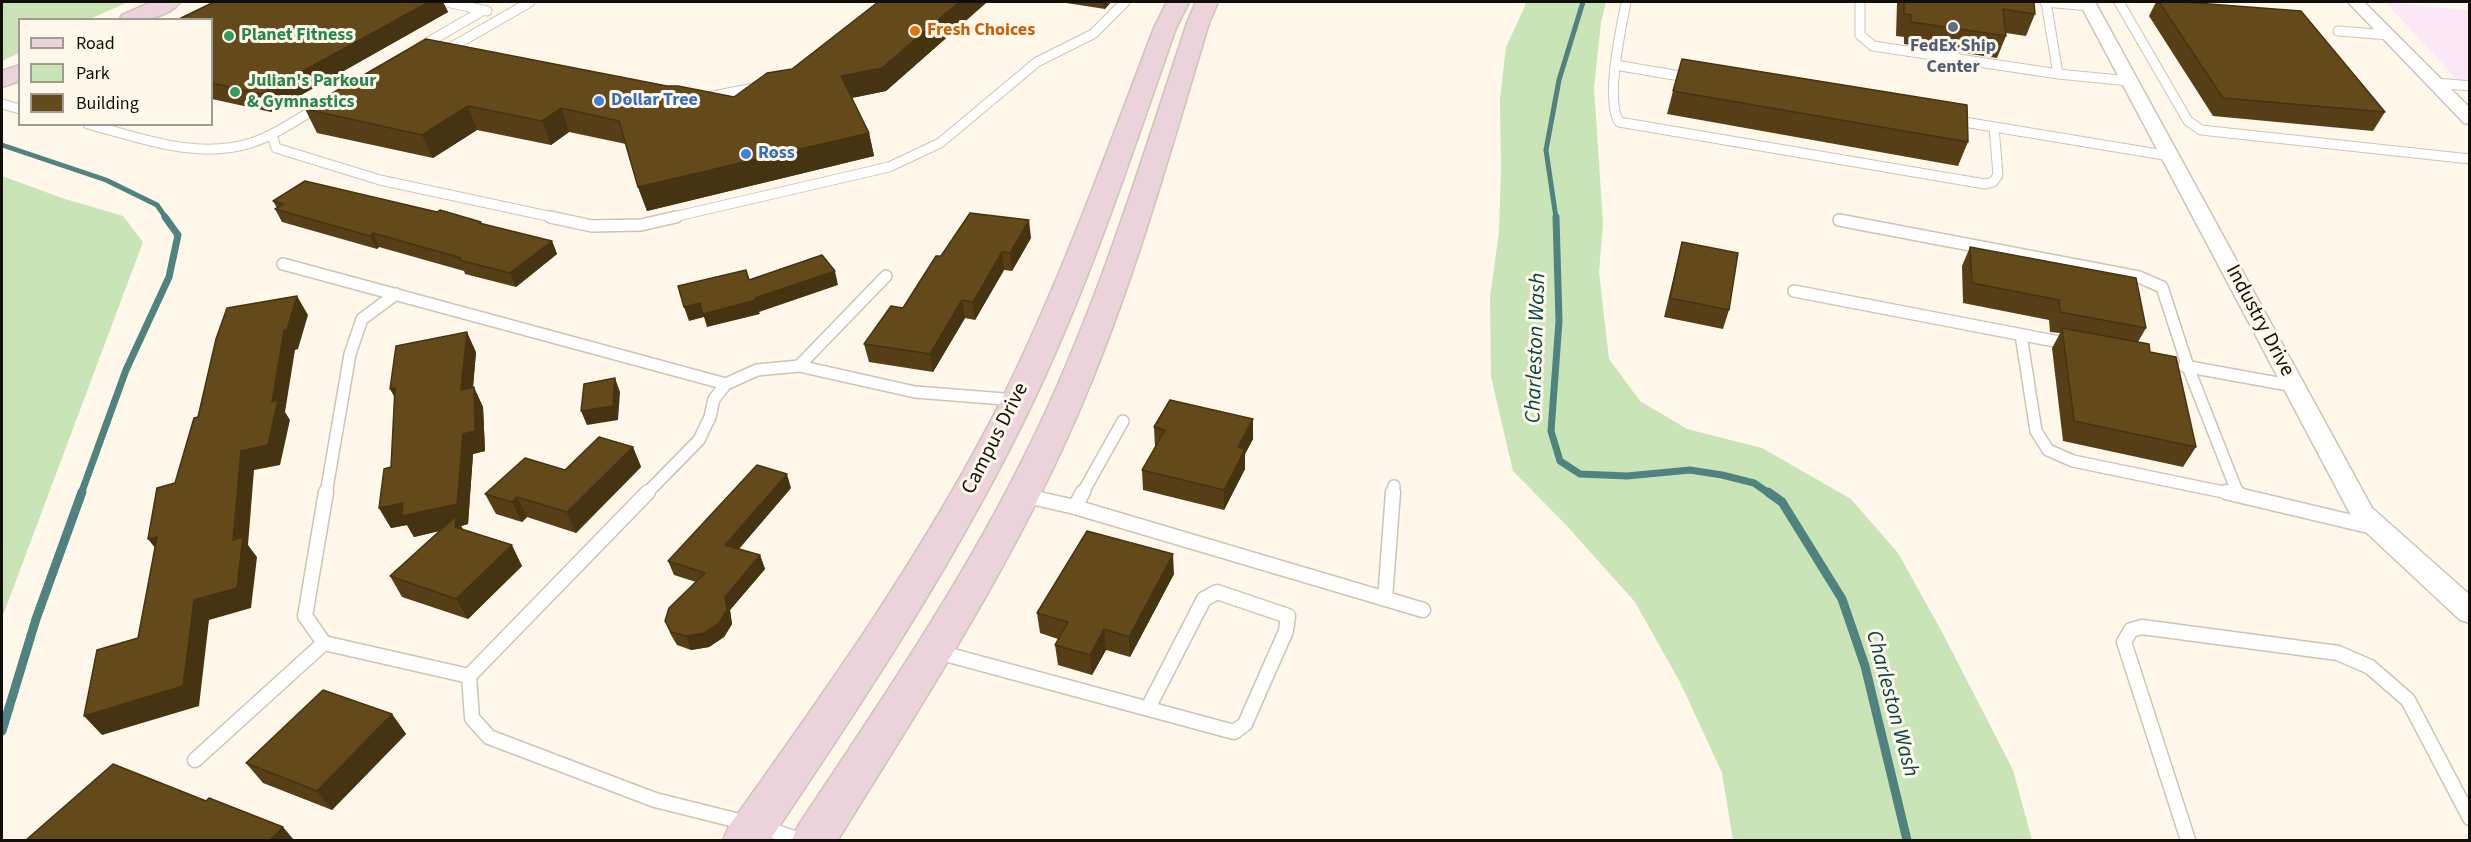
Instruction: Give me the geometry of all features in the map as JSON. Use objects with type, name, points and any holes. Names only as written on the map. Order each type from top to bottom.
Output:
[{"type":"street","points":[[134,18],[169,2]]},
{"type":"street","name":"Campus Drive","points":[[750,833],[909,597],[982,469],[1018,400],[1088,239],[1165,28],[1178,2]]},
{"type":"street","points":[[814,840],[1002,535],[1068,400],[1099,323],[1198,23],[1207,2]]},
{"type":"street","points":[[2356,2],[2469,119]]},
{"type":"street","name":"Industry Drive","points":[[2088,4],[2363,514],[2469,612]]},
{"type":"street","points":[[2,80],[18,73]]},
{"type":"lane","points":[[447,2],[506,15]]},
{"type":"lane","points":[[449,57],[438,55],[530,2]]},
{"type":"lane","points":[[272,134],[276,148],[380,180],[592,226],[641,225],[889,167],[940,143],[1037,62],[1093,34],[1125,2]]},
{"type":"lane","points":[[1626,2],[1615,65],[1614,114],[1619,122],[1985,184],[1993,182],[1998,175],[1994,127]]},
{"type":"lane","points":[[1860,2],[1860,35],[1873,46],[2058,74],[2130,81]]},
{"type":"lane","points":[[2058,74],[2046,2],[2088,4]]},
{"type":"lane","points":[[2119,2],[2188,121],[2201,130],[2469,159]]},
{"type":"lane","points":[[413,51],[484,10]]},
{"type":"lane","points":[[2338,31],[2389,35]]},
{"type":"lane","points":[[1615,65],[1707,80]]},
{"type":"lane","points":[[2436,83],[2469,86]]},
{"type":"lane","points":[[697,99],[766,85]]},
{"type":"lane","points":[[96,126],[201,151],[249,144],[272,134],[333,99]]},
{"type":"lane","points":[[2,105],[18,109]]},
{"type":"lane","points":[[1936,118],[2170,156]]},
{"type":"lane","points":[[1839,220],[2139,277],[2162,287],[2183,366],[2238,495]]},
{"type":"lane","points":[[283,264],[726,384]]},
{"type":"lane","points":[[799,366],[886,276]]},
{"type":"lane","points":[[1794,291],[2077,346]]},
{"type":"lane","points":[[396,294],[362,320],[350,354],[305,616],[324,643],[469,676]]},
{"type":"lane","points":[[2021,335],[2036,431],[2048,450],[2073,461],[2238,495],[2379,529]]},
{"type":"lane","points":[[800,840],[750,833],[655,800],[489,737],[472,718],[469,676],[699,440],[710,417],[714,399],[726,384],[757,370],[799,366],[915,392],[1018,400]]},
{"type":"lane","points":[[2183,366],[2294,386]]},
{"type":"lane","points":[[1076,507],[1123,421]]},
{"type":"lane","points":[[1385,599],[1394,486]]},
{"type":"lane","points":[[1021,495],[1076,507],[1423,610]]},
{"type":"lane","points":[[933,650],[1234,732],[1245,724],[1286,631],[1288,616],[1217,592],[1204,599],[1148,708]]},
{"type":"lane","points":[[2188,840],[2124,642],[2131,630],[2142,627],[2338,653],[2370,667],[2408,700],[2469,818]]},
{"type":"lane","points":[[195,760],[324,643]]},
{"type":"shaded area","points":[[2385,2],[2469,11],[2469,92]]},
{"type":"green space","points":[[2,2],[128,2],[92,18],[18,18],[18,53],[2,61]]},
{"type":"green space","points":[[1525,2],[1606,2],[1601,22],[1594,88],[1603,223],[1599,272],[1609,359],[1640,401],[1687,429],[1762,448],[1851,499],[1898,553],[1942,632],[2013,770],[2032,840],[1733,840],[1722,773],[1681,684],[1635,602],[1566,525],[1513,471],[1491,377],[1490,297],[1499,232],[1500,99],[1506,47]]},
{"type":"green space","points":[[2,176],[62,198],[123,216],[143,242],[2,618]]},
{"type":"building","points":[[214,2],[429,2],[261,94],[213,83],[213,18],[181,18]]},
{"type":"building","points":[[878,2],[959,2],[882,68],[841,76],[869,133],[638,187],[619,121],[561,108],[542,121],[468,106],[422,135],[305,109],[426,39],[734,97],[767,73],[792,69]]},
{"type":"building","points":[[1904,2],[2034,2],[2035,14],[2003,9],[2006,36],[1911,22],[1911,15],[1904,14]]},
{"type":"building","points":[[2159,2],[2301,11],[2385,112],[2223,98]]},
{"type":"building","points":[[1682,59],[1967,105],[1968,142],[1673,91]]},
{"type":"building","points":[[305,181],[437,212],[440,210],[481,222],[479,223],[552,241],[510,273],[459,260],[461,258],[373,233],[370,236],[275,209],[284,204],[273,201]]},
{"type":"building","points":[[970,213],[1029,220],[1010,253],[1002,252],[973,302],[962,300],[930,354],[864,344],[891,306],[903,308],[936,256],[941,256]]},
{"type":"building","points":[[1682,242],[1738,253],[1729,310],[1670,298]]},
{"type":"building","points":[[1970,247],[2136,278],[2146,328],[2060,312],[2059,300],[1972,283]]},
{"type":"building","points":[[822,255],[835,271],[755,298],[756,300],[703,314],[700,303],[684,307],[678,286],[746,270],[749,280]]},
{"type":"building","points":[[297,296],[287,330],[284,330],[272,402],[278,400],[268,445],[241,451],[233,540],[243,537],[237,588],[194,600],[183,686],[84,716],[97,650],[138,638],[157,537],[148,539],[157,488],[175,483],[194,418],[198,417],[216,339],[227,308]]},
{"type":"building","points":[[2062,328],[2149,344],[2150,352],[2176,357],[2196,447],[2074,421]]},
{"type":"building","points":[[467,332],[461,390],[474,387],[475,431],[463,434],[457,504],[402,516],[403,503],[379,508],[384,469],[391,467],[395,388],[390,389],[396,346]]},
{"type":"building","points":[[615,378],[613,406],[581,411],[584,384]]},
{"type":"building","points":[[1170,400],[1253,419],[1238,447],[1245,449],[1224,490],[1142,470],[1165,430],[1154,427]]},
{"type":"building","points":[[599,437],[633,447],[567,512],[517,497],[512,502],[485,494],[525,458],[565,470]]},
{"type":"building","points":[[757,465],[787,474],[725,545],[760,555],[725,597],[727,610],[719,623],[704,633],[686,636],[671,632],[665,621],[669,608],[705,573],[668,561]]},
{"type":"building","points":[[456,516],[455,527],[512,545],[456,599],[390,576]]},
{"type":"building","points":[[1087,531],[1173,554],[1129,637],[1104,629],[1090,655],[1055,645],[1068,622],[1037,613]]},
{"type":"building","points":[[323,690],[392,714],[317,791],[246,763]]},
{"type":"building","points":[[113,764],[206,801],[209,798],[283,827],[270,840],[26,840]]},
{"type":"waterway","name":"Charleston Wash","points":[[1556,218],[1546,150],[1559,80],[1583,2]]},
{"type":"waterway","points":[[2,145],[106,180],[157,205],[166,218]]},
{"type":"waterway","points":[[81,494],[126,370],[169,277],[178,235],[165,217]]},
{"type":"waterway","name":"Charleston Wash","points":[[1556,217],[1559,321],[1551,431],[1560,461],[1580,474],[1627,476],[1690,470],[1722,475],[1754,483],[1770,494]]},
{"type":"waterway","points":[[2,731],[36,619],[82,492]]},
{"type":"waterway","name":"Charleston Wash","points":[[1768,492],[1782,502],[1842,599],[1865,666],[1907,840]]},
{"type":"place","name":"FedEx Ship Center","points":[[1953,27]]},
{"type":"place","name":"Fresh Choices","points":[[915,31]]},
{"type":"place","name":"Planet Fitness","points":[[229,36]]},
{"type":"place","name":"Julian's Parkour & Gymnastics","points":[[235,92]]},
{"type":"place","name":"Dollar Tree","points":[[599,101]]},
{"type":"place","name":"Ross","points":[[746,154]]}]
